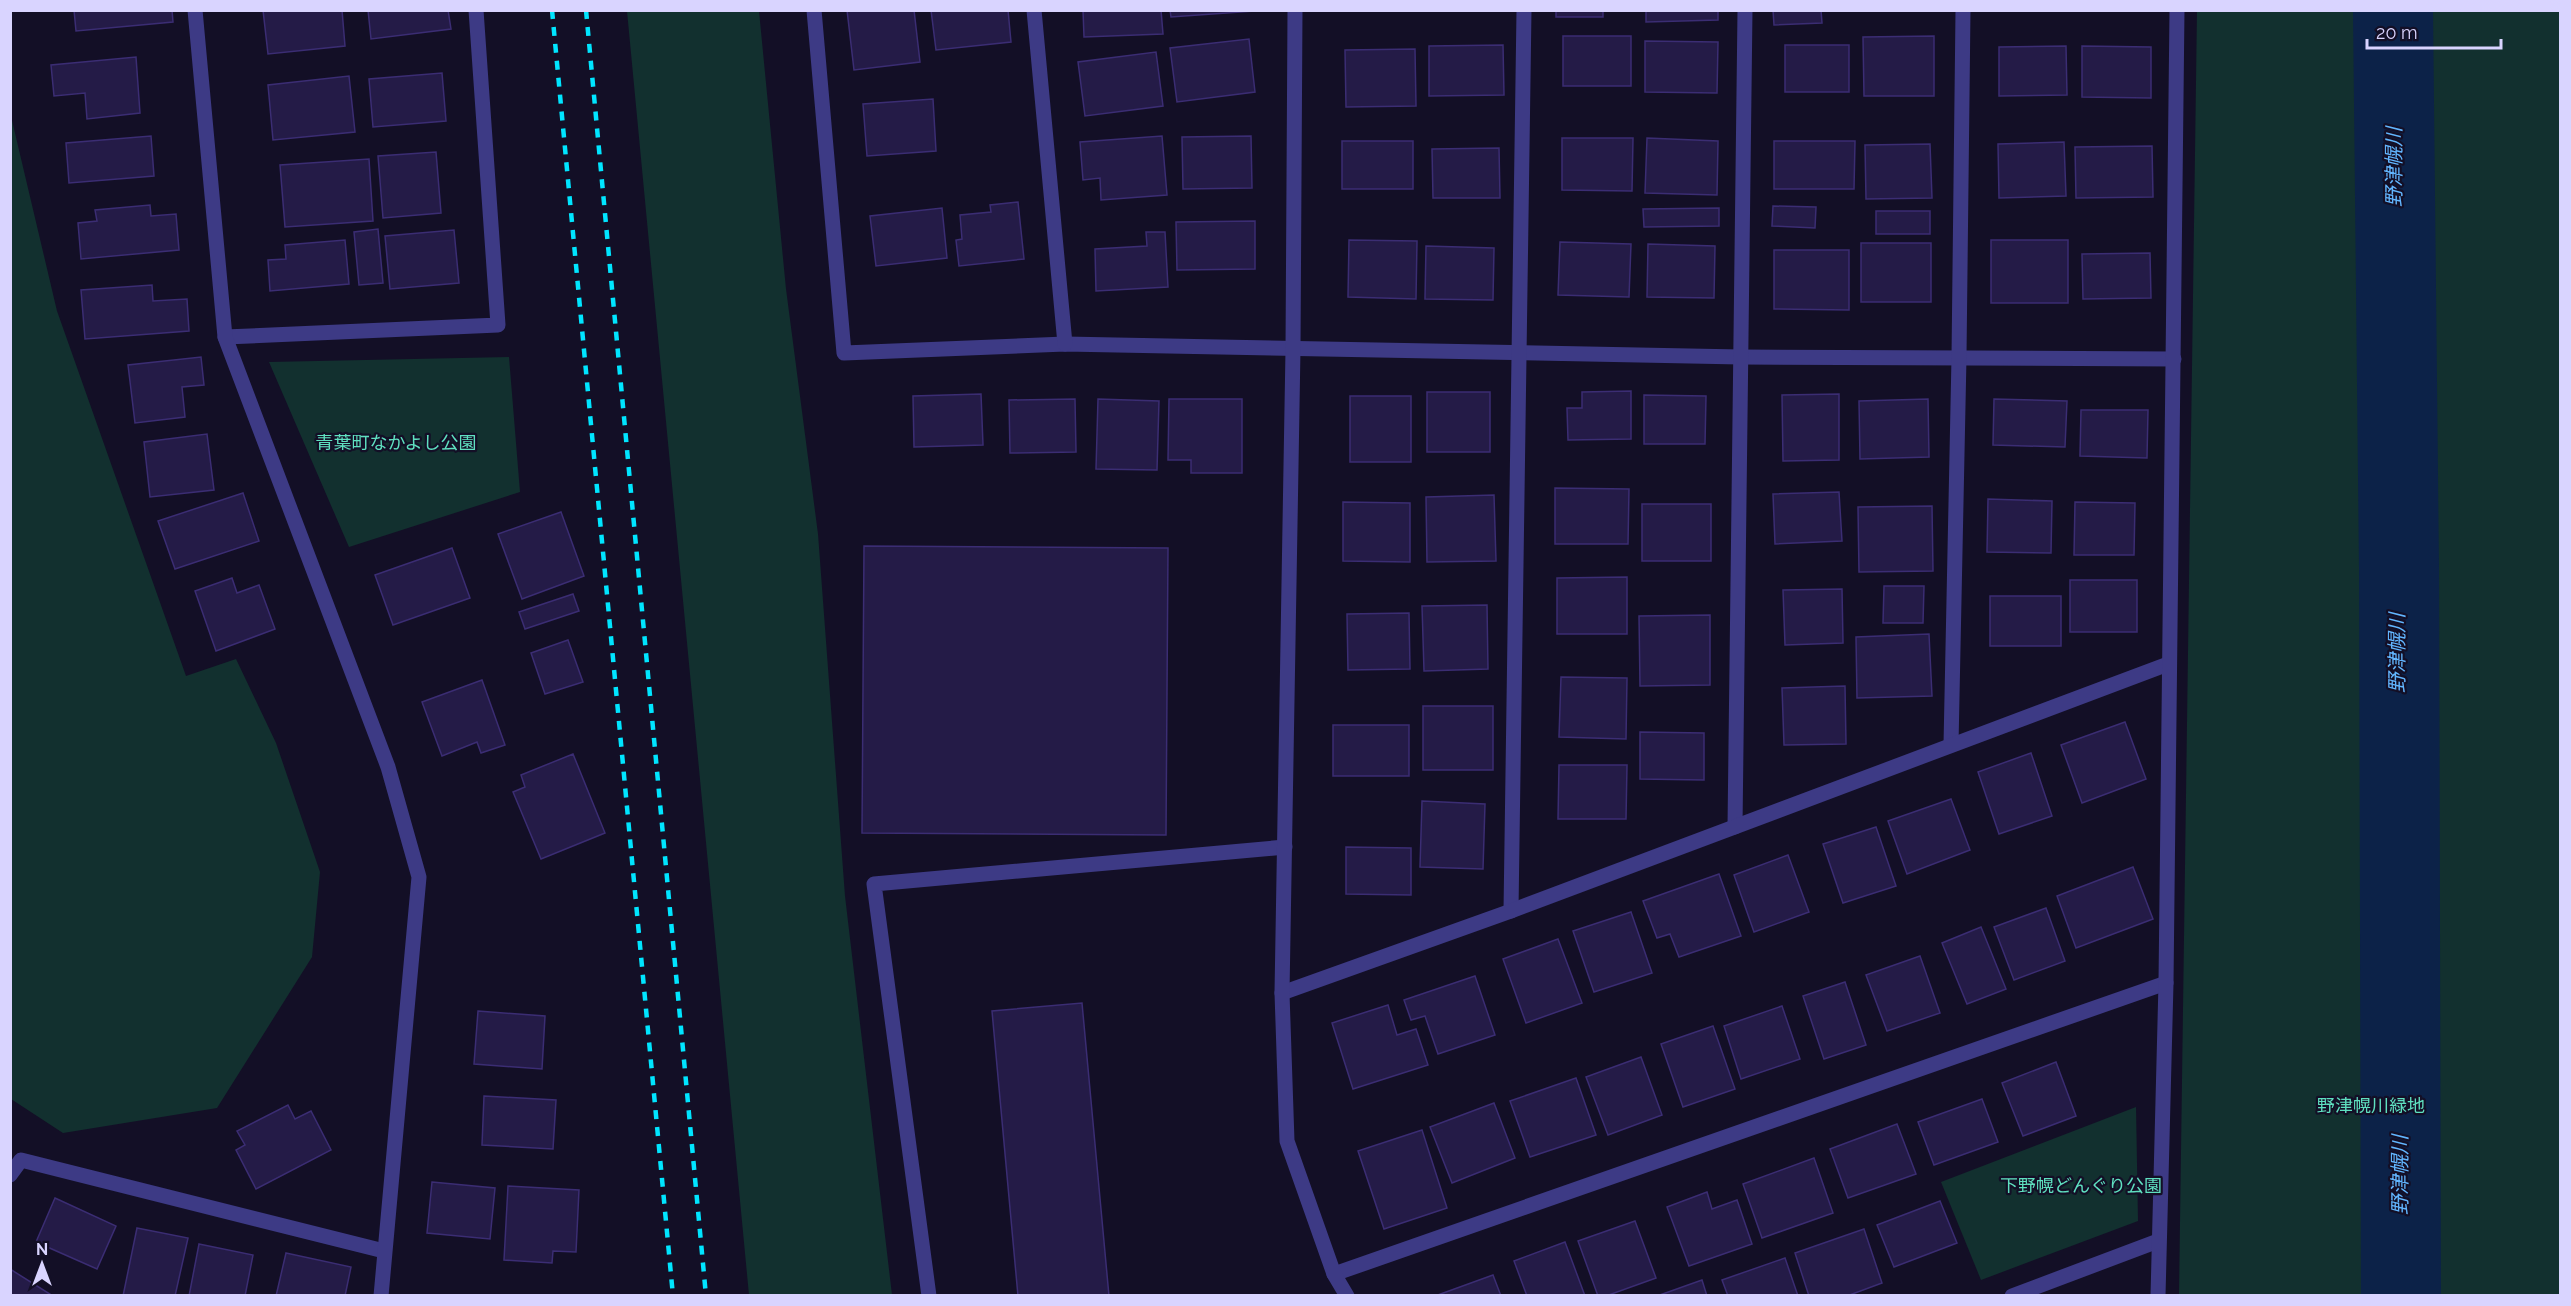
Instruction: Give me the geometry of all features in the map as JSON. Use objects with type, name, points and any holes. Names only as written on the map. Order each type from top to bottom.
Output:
[{"type":"street","points":[[195,10],[225,337],[388,767],[419,877],[381,1296]]},
{"type":"street","points":[[225,337],[498,326],[476,10]]},
{"type":"street","points":[[814,10],[844,353],[1065,344],[1741,357],[2174,360]]},
{"type":"street","points":[[1034,10],[1065,344]]},
{"type":"street","points":[[1295,10],[1293,349],[1282,993],[1287,1141],[1334,1274],[1347,1296]]},
{"type":"street","points":[[1511,911],[1524,10]]},
{"type":"street","points":[[1735,827],[1745,10]]},
{"type":"street","points":[[1951,745],[1963,10]]},
{"type":"street","points":[[2158,1296],[2166,983],[2177,10]]},
{"type":"street","points":[[1282,993],[1511,911],[2168,664]]},
{"type":"street","points":[[929,1296],[874,884],[1285,847]]},
{"type":"street","points":[[1334,1274],[2166,983]]},
{"type":"street","points":[[10,1174],[21,1160],[384,1251]]},
{"type":"street","points":[[2012,1296],[2158,1241]]},
{"type":"green space","points":[[627,11],[759,11],[786,289],[818,534],[845,896],[892,1295],[749,1295]]},
{"type":"green space","name":"野津幌川緑地","points":[[2197,11],[2560,11],[2560,1295],[2179,1295]]},
{"type":"green space","points":[[10,112],[57,311],[186,676],[236,659],[276,743],[320,872],[312,957],[217,1108],[63,1133],[11,1099]]},
{"type":"green space","name":"青葉町なかよし公園","points":[[509,357],[520,492],[349,547],[269,362]]},
{"type":"green space","name":"下野幌どんぐり公園","points":[[2136,1107],[2138,1221],[1981,1280],[1941,1182]]},
{"type":"building","points":[[74,10],[172,10],[173,22],[76,31]]},
{"type":"building","points":[[263,10],[342,10],[345,46],[268,54]]},
{"type":"building","points":[[368,10],[448,10],[451,29],[371,39]]},
{"type":"building","points":[[847,10],[914,10],[920,62],[854,70]]},
{"type":"building","points":[[931,10],[1008,10],[1011,42],[936,50]]},
{"type":"building","points":[[1083,10],[1161,10],[1163,34],[1084,37]]},
{"type":"building","points":[[1170,10],[1254,10],[1254,11],[1171,17]]},
{"type":"building","points":[[1556,10],[1603,10],[1603,17],[1556,17]]},
{"type":"building","points":[[1646,10],[1718,10],[1718,20],[1646,22]]},
{"type":"building","points":[[1773,10],[1821,10],[1822,23],[1774,25]]},
{"type":"building","points":[[1563,36],[1631,36],[1631,86],[1563,86]]},
{"type":"building","points":[[1934,36],[1934,96],[1864,96],[1863,37]]},
{"type":"building","points":[[1249,39],[1255,92],[1177,102],[1170,48]]},
{"type":"building","points":[[1645,41],[1718,42],[1717,93],[1645,92]]},
{"type":"building","points":[[1503,45],[1504,95],[1429,96],[1429,46]]},
{"type":"building","points":[[1785,45],[1849,45],[1849,92],[1785,92]]},
{"type":"building","points":[[2066,46],[2067,95],[1999,96],[1999,47]]},
{"type":"building","points":[[2082,46],[2151,47],[2151,98],[2082,97]]},
{"type":"building","points":[[1415,49],[1416,106],[1346,107],[1345,50]]},
{"type":"building","points":[[1156,52],[1163,106],[1085,116],[1078,62]]},
{"type":"building","points":[[136,57],[140,113],[87,119],[85,93],[54,96],[51,65]]},
{"type":"building","points":[[442,73],[446,121],[373,127],[369,79]]},
{"type":"building","points":[[349,76],[355,132],[273,140],[268,85]]},
{"type":"building","points":[[933,99],[936,151],[867,156],[863,104]]},
{"type":"building","points":[[151,136],[154,176],[69,183],[66,143]]},
{"type":"building","points":[[1162,136],[1167,195],[1101,200],[1100,178],[1083,180],[1080,142]]},
{"type":"building","points":[[1251,136],[1252,188],[1183,189],[1182,137]]},
{"type":"building","points":[[1562,138],[1633,138],[1632,191],[1562,190]]},
{"type":"building","points":[[1647,138],[1718,141],[1717,195],[1645,193]]},
{"type":"building","points":[[1342,141],[1413,141],[1413,189],[1342,189]]},
{"type":"building","points":[[1774,141],[1855,141],[1854,189],[1774,189]]},
{"type":"building","points":[[2064,142],[2066,196],[1999,198],[1998,144]]},
{"type":"building","points":[[1930,144],[1932,198],[1866,199],[1865,145]]},
{"type":"building","points":[[2152,146],[2153,197],[2076,198],[2075,147]]},
{"type":"building","points":[[1499,148],[1500,198],[1433,198],[1432,149]]},
{"type":"building","points":[[436,152],[441,213],[383,218],[378,156]]},
{"type":"building","points":[[369,159],[373,221],[285,227],[280,165]]},
{"type":"building","points":[[1018,202],[1024,259],[959,266],[956,240],[962,239],[960,215],[991,212],[990,205]]},
{"type":"building","points":[[150,205],[151,216],[176,214],[179,250],[81,259],[78,223],[97,221],[95,210]]},
{"type":"building","points":[[1773,206],[1816,207],[1815,228],[1772,226]]},
{"type":"building","points":[[942,208],[947,258],[876,266],[870,216]]},
{"type":"building","points":[[1719,208],[1719,226],[1644,227],[1643,209]]},
{"type":"building","points":[[1876,211],[1930,211],[1930,234],[1876,234]]},
{"type":"building","points":[[1255,221],[1255,269],[1177,270],[1176,222]]},
{"type":"building","points":[[378,229],[383,283],[359,285],[354,232]]},
{"type":"building","points":[[454,230],[459,283],[390,289],[385,236]]},
{"type":"building","points":[[1146,232],[1165,232],[1168,287],[1096,291],[1095,249],[1147,246]]},
{"type":"building","points":[[345,240],[349,284],[270,291],[268,260],[286,259],[285,245]]},
{"type":"building","points":[[1349,240],[1417,241],[1416,299],[1348,297]]},
{"type":"building","points":[[1991,240],[2068,240],[2068,303],[1991,303]]},
{"type":"building","points":[[1560,242],[1631,244],[1629,297],[1558,295]]},
{"type":"building","points":[[1861,243],[1931,243],[1931,302],[1861,302]]},
{"type":"building","points":[[1648,244],[1715,246],[1714,298],[1647,297]]},
{"type":"building","points":[[1426,246],[1494,248],[1493,300],[1425,299]]},
{"type":"building","points":[[1774,250],[1849,250],[1849,310],[1774,309]]},
{"type":"building","points":[[2150,253],[2151,298],[2083,299],[2082,254]]},
{"type":"building","points":[[152,285],[153,301],[187,299],[189,331],[85,339],[81,290]]},
{"type":"building","points":[[201,357],[204,385],[182,387],[185,417],[135,423],[128,365]]},
{"type":"building","points":[[1631,391],[1631,439],[1568,440],[1567,408],[1582,408],[1582,392]]},
{"type":"building","points":[[1427,392],[1490,392],[1490,452],[1427,452]]},
{"type":"building","points":[[981,394],[983,445],[914,447],[913,396]]},
{"type":"building","points":[[1839,394],[1839,460],[1783,461],[1782,395]]},
{"type":"building","points":[[1644,395],[1706,396],[1705,444],[1644,444]]},
{"type":"building","points":[[1350,396],[1411,396],[1411,462],[1350,462]]},
{"type":"building","points":[[1075,399],[1076,452],[1010,453],[1009,400]]},
{"type":"building","points":[[1098,399],[1159,401],[1157,470],[1096,469]]},
{"type":"building","points":[[1169,399],[1242,399],[1242,473],[1191,473],[1191,460],[1168,460]]},
{"type":"building","points":[[1928,399],[1929,457],[1860,459],[1859,401]]},
{"type":"building","points":[[1994,399],[2067,401],[2065,447],[1993,445]]},
{"type":"building","points":[[2081,410],[2148,410],[2147,458],[2080,456]]},
{"type":"building","points":[[207,434],[214,490],[150,497],[144,442]]},
{"type":"building","points":[[1555,488],[1629,489],[1628,544],[1555,544]]},
{"type":"building","points":[[1839,492],[1842,541],[1775,544],[1773,494]]},
{"type":"building","points":[[243,493],[259,541],[175,569],[158,521]]},
{"type":"building","points":[[1494,495],[1496,561],[1427,562],[1426,497]]},
{"type":"building","points":[[1988,499],[2052,501],[2051,553],[1987,552]]},
{"type":"building","points":[[1343,502],[1410,503],[1410,562],[1343,561]]},
{"type":"building","points":[[2075,502],[2135,503],[2134,555],[2074,555]]},
{"type":"building","points":[[1642,504],[1711,504],[1711,561],[1642,561]]},
{"type":"building","points":[[1932,506],[1933,571],[1859,572],[1858,507]]},
{"type":"building","points":[[561,512],[584,576],[522,599],[498,534]]},
{"type":"building","points":[[864,546],[1168,548],[1166,835],[862,833]]},
{"type":"building","points":[[452,548],[470,598],[393,625],[375,575]]},
{"type":"building","points":[[1627,577],[1627,634],[1557,634],[1557,578]]},
{"type":"building","points":[[232,578],[237,593],[259,585],[275,629],[216,651],[195,591]]},
{"type":"building","points":[[2070,580],[2137,580],[2137,632],[2070,632]]},
{"type":"building","points":[[1884,586],[1924,586],[1923,623],[1883,623]]},
{"type":"building","points":[[1842,589],[1843,643],[1785,645],[1783,590]]},
{"type":"building","points":[[573,594],[579,611],[525,629],[519,612]]},
{"type":"building","points":[[1990,596],[2061,596],[2061,646],[1990,646]]},
{"type":"building","points":[[1487,605],[1488,669],[1424,671],[1422,606]]},
{"type":"building","points":[[1409,613],[1410,669],[1348,670],[1347,614]]},
{"type":"building","points":[[1710,615],[1710,685],[1640,686],[1639,616]]},
{"type":"building","points":[[1929,634],[1932,696],[1857,698],[1856,637]]},
{"type":"building","points":[[568,640],[583,682],[545,694],[531,653]]},
{"type":"building","points":[[1561,677],[1627,678],[1626,739],[1559,737]]},
{"type":"building","points":[[482,680],[505,745],[481,753],[477,742],[442,756],[422,702]]},
{"type":"building","points":[[1845,686],[1846,744],[1784,745],[1782,688]]},
{"type":"building","points":[[1423,706],[1493,706],[1493,770],[1423,770]]},
{"type":"building","points":[[2125,722],[2146,779],[2082,803],[2061,745]]},
{"type":"building","points":[[1333,725],[1409,725],[1409,776],[1333,776]]},
{"type":"building","points":[[1640,732],[1704,733],[1704,780],[1640,779]]},
{"type":"building","points":[[2031,753],[2052,816],[1999,834],[1978,772]]},
{"type":"building","points":[[573,754],[605,833],[541,859],[513,792],[525,787],[521,775]]},
{"type":"building","points":[[1559,765],[1627,765],[1626,819],[1558,819]]},
{"type":"building","points":[[1951,799],[1970,850],[1907,874],[1888,821]]},
{"type":"building","points":[[1422,801],[1485,804],[1483,869],[1420,867]]},
{"type":"building","points":[[1876,827],[1896,886],[1843,903],[1823,844]]},
{"type":"building","points":[[1346,847],[1411,848],[1411,895],[1346,894]]},
{"type":"building","points":[[1788,855],[1809,912],[1754,932],[1734,875]]},
{"type":"building","points":[[2133,867],[2153,919],[2076,948],[2057,896]]},
{"type":"building","points":[[1719,874],[1741,936],[1679,957],[1670,934],[1657,938],[1643,901]]},
{"type":"building","points":[[2046,908],[2065,961],[2014,980],[1994,927]]},
{"type":"building","points":[[1631,912],[1652,973],[1594,992],[1573,931]]},
{"type":"building","points":[[1981,927],[2006,989],[1967,1004],[1942,943]]},
{"type":"building","points":[[1558,939],[1582,1003],[1526,1023],[1503,959]]},
{"type":"building","points":[[1920,956],[1940,1013],[1887,1031],[1866,975]]},
{"type":"building","points":[[1475,976],[1495,1035],[1438,1054],[1425,1016],[1411,1020],[1404,1000]]},
{"type":"building","points":[[1845,982],[1866,1045],[1824,1059],[1803,996]]},
{"type":"building","points":[[1082,1003],[1109,1296],[1018,1296],[992,1011]]},
{"type":"building","points":[[1388,1005],[1397,1035],[1416,1029],[1428,1065],[1353,1089],[1332,1023]]},
{"type":"building","points":[[1782,1006],[1800,1059],[1741,1079],[1724,1026]]},
{"type":"building","points":[[478,1011],[545,1016],[542,1069],[474,1064]]},
{"type":"building","points":[[1713,1026],[1735,1089],[1683,1107],[1661,1044]]},
{"type":"building","points":[[1641,1057],[1662,1115],[1608,1135],[1586,1077]]},
{"type":"building","points":[[2056,1062],[2076,1116],[2023,1136],[2002,1083]]},
{"type":"building","points":[[1576,1078],[1596,1135],[1530,1157],[1510,1101]]},
{"type":"building","points":[[484,1096],[556,1100],[553,1149],[482,1145]]},
{"type":"building","points":[[1982,1099],[1998,1142],[1934,1165],[1918,1122]]},
{"type":"building","points":[[1494,1103],[1515,1158],[1452,1183],[1430,1127]]},
{"type":"building","points":[[288,1105],[295,1119],[311,1111],[331,1150],[256,1189],[236,1150],[245,1145],[237,1131]]},
{"type":"building","points":[[1897,1124],[1916,1174],[1848,1198],[1830,1149]]},
{"type":"building","points":[[1422,1130],[1447,1208],[1384,1229],[1358,1151]]},
{"type":"building","points":[[1814,1158],[1833,1213],[1762,1238],[1743,1184]]},
{"type":"building","points":[[432,1182],[495,1188],[490,1239],[427,1233]]},
{"type":"building","points":[[508,1186],[579,1190],[576,1252],[553,1251],[552,1263],[504,1260]]},
{"type":"building","points":[[1707,1192],[1712,1209],[1737,1200],[1752,1244],[1689,1266],[1667,1207]]},
{"type":"building","points":[[55,1198],[116,1226],[97,1269],[36,1242]]},
{"type":"building","points":[[1940,1201],[1957,1243],[1894,1267],[1877,1225]]},
{"type":"building","points":[[1635,1221],[1656,1278],[1606,1296],[1598,1296],[1578,1241]]},
{"type":"building","points":[[137,1228],[188,1238],[175,1296],[123,1296]]},
{"type":"building","points":[[1864,1229],[1882,1283],[1847,1296],[1809,1296],[1795,1253]]},
{"type":"building","points":[[1565,1242],[1585,1296],[1527,1296],[1514,1261]]},
{"type":"building","points":[[199,1244],[253,1255],[245,1296],[189,1296]]},
{"type":"building","points":[[286,1253],[351,1267],[345,1296],[276,1296]]},
{"type":"building","points":[[1785,1258],[1798,1296],[1728,1296],[1722,1280]]},
{"type":"building","points":[[10,1269],[53,1296],[10,1296]]},
{"type":"building","points":[[1493,1275],[1501,1296],[1435,1296]]},
{"type":"building","points":[[1702,1280],[1707,1296],[1657,1296]]},
{"type":"waterway","name":"野津幌川","points":[[2393,10],[2399,568],[2401,1296]]},
{"type":"railway","points":[[552,10],[673,1296]]},
{"type":"railway","points":[[586,10],[706,1296]]}]
